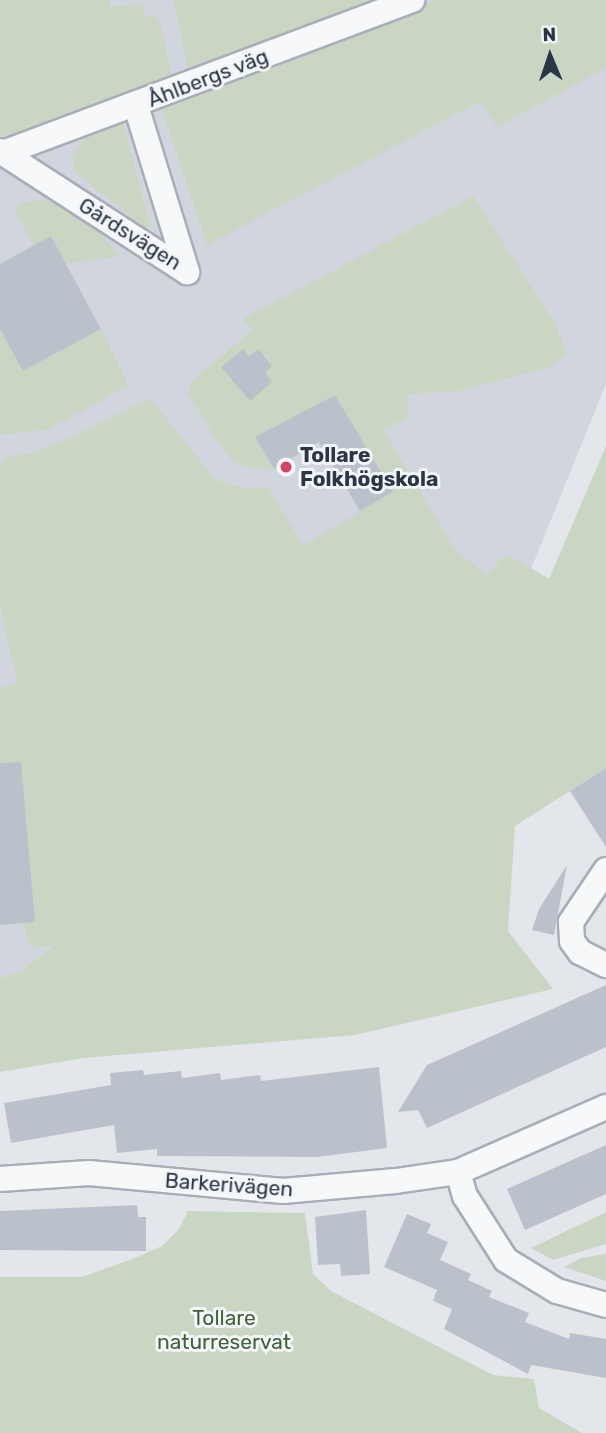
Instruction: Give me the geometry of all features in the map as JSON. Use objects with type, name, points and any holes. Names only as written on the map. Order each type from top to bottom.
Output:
[{"type":"street","name":"Åhlbergs väg","points":[[1,152],[136,106],[412,0]]},
{"type":"street","name":"Gårdsvägen","points":[[1,152],[187,272],[136,106]]},
{"type":"street","points":[[606,870],[571,922],[572,941],[580,953],[606,965]]},
{"type":"street","name":"Barkerivägen","points":[[0,1179],[89,1173],[283,1191],[458,1172],[606,1107]]},
{"type":"street","points":[[458,1172],[465,1196],[506,1261],[557,1291],[606,1306]]},
{"type":"shaded area","name":"Tollare Folkhögskola","points":[[0,0],[606,0],[606,384],[531,569],[511,556],[501,559],[489,576],[455,550],[86,922],[21,971],[0,978]]},
{"type":"green space","points":[[0,0],[109,0],[110,7],[143,3],[145,16],[155,16],[161,26],[173,79],[26,133],[0,136]]},
{"type":"green space","points":[[173,0],[385,0],[189,72]]},
{"type":"green space","points":[[434,0],[606,0],[606,68],[497,127],[481,101],[207,245],[162,110]]},
{"type":"green space","points":[[123,124],[150,224],[147,230],[74,171],[72,158],[84,138]]},
{"type":"green space","points":[[473,196],[555,323],[567,353],[553,366],[461,391],[408,394],[407,418],[383,429],[455,550],[488,575],[501,558],[511,556],[549,579],[606,446],[606,768],[515,826],[508,931],[553,989],[355,1035],[83,1058],[0,1072],[0,978],[21,971],[55,945],[31,948],[22,923],[35,922],[21,762],[0,763],[0,688],[18,683],[0,607],[0,465],[6,456],[29,454],[70,438],[150,398],[216,480],[247,489],[268,487],[303,546],[393,492],[335,395],[255,437],[274,469],[253,469],[232,461],[217,441],[188,393],[193,380],[252,330],[243,319]]},
{"type":"green space","points":[[43,200],[76,209],[121,256],[66,264],[34,245],[15,213],[19,203]]},
{"type":"green space","points":[[0,329],[23,371],[101,329],[129,386],[46,430],[0,435]]},
{"type":"green space","name":"Tollare naturreservat","points":[[188,1211],[305,1213],[313,1274],[331,1291],[493,1375],[534,1379],[539,1408],[582,1433],[0,1433],[0,1277],[82,1277],[162,1246],[179,1229]]},
{"type":"green space","points":[[606,1212],[606,1244],[553,1260],[531,1248]]},
{"type":"green space","points":[[606,1254],[606,1281],[564,1267],[581,1258]]},
{"type":"building","points":[[51,236],[101,329],[23,371],[0,329],[0,264]]},
{"type":"building","points":[[243,349],[249,357],[258,349],[272,366],[265,373],[272,382],[250,401],[221,367]]},
{"type":"building","points":[[335,395],[393,492],[360,511],[319,442],[274,469],[255,437]]},
{"type":"building","points":[[21,762],[35,922],[0,925],[0,763]]},
{"type":"building","points":[[606,768],[606,847],[570,791]]},
{"type":"building","points":[[567,865],[554,935],[532,930],[539,909]]},
{"type":"building","points":[[606,985],[606,1047],[427,1128],[418,1110],[398,1112],[427,1065]]},
{"type":"building","points":[[379,1067],[387,1148],[317,1157],[157,1156],[157,1149],[117,1153],[114,1125],[11,1143],[4,1103],[111,1085],[110,1073],[143,1070],[144,1075],[181,1071],[182,1078],[220,1073],[221,1080],[260,1075],[261,1081]]},
{"type":"building","points":[[606,1145],[606,1194],[525,1230],[507,1189]]},
{"type":"building","points":[[137,1205],[138,1217],[146,1217],[146,1251],[0,1250],[0,1211]]},
{"type":"building","points":[[366,1210],[370,1274],[341,1276],[340,1264],[318,1265],[315,1217]]},
{"type":"building","points":[[407,1214],[431,1224],[427,1233],[448,1242],[440,1260],[471,1274],[468,1280],[492,1291],[489,1297],[529,1313],[525,1322],[569,1339],[570,1333],[606,1339],[606,1378],[531,1365],[528,1374],[444,1329],[452,1309],[433,1301],[437,1290],[384,1267]]},
{"type":"place","name":"Tollare Folkhögskola","points":[[286,467]]}]
